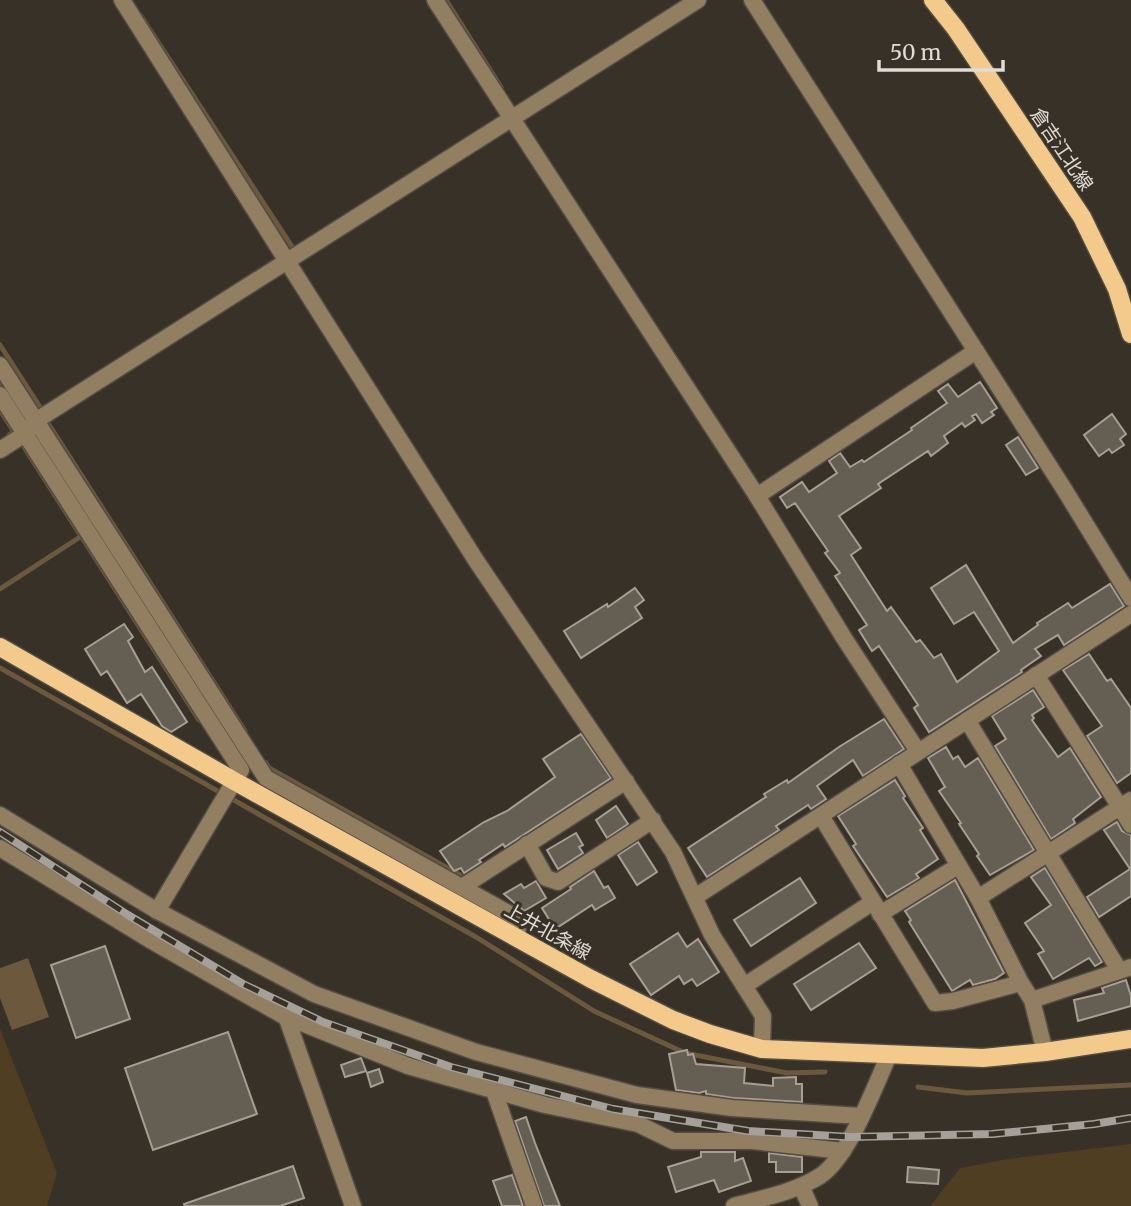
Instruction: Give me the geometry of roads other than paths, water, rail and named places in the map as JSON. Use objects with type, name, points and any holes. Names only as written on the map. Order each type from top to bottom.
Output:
[{"type":"main road","name":"倉吉江北線","points":[[933,0],[956,29],[1082,217],[1117,289],[1131,334]]},
{"type":"main road","name":"上井北条線","points":[[0,647],[239,776],[591,979],[673,1020],[710,1034],[762,1049],[983,1058],[1131,1039]]},
{"type":"street","points":[[122,0],[477,562],[673,852],[712,935],[763,1016],[762,1049]]},
{"type":"street","points":[[435,0],[757,496],[917,750]]},
{"type":"street","points":[[0,450],[24,434],[37,419],[698,0]]},
{"type":"street","points":[[752,0],[1131,598]]},
{"type":"street","points":[[757,496],[976,351]]},
{"type":"street","points":[[0,365],[266,778],[517,918],[519,938]]},
{"type":"street","points":[[0,395],[239,776]]},
{"type":"street","points":[[695,897],[917,750],[1131,614]]},
{"type":"street","points":[[1036,675],[1126,804],[1131,825]]},
{"type":"street","points":[[967,720],[1125,969],[1032,1000]]},
{"type":"street","points":[[899,764],[978,898],[1032,1000],[1045,1052]]},
{"type":"street","points":[[157,911],[239,776],[259,768]]},
{"type":"street","points":[[462,887],[626,780]]},
{"type":"street","points":[[978,898],[1126,804]]},
{"type":"street","points":[[0,815],[157,911],[314,994],[476,1052],[637,1095],[732,1108],[861,1116]]},
{"type":"street","points":[[821,816],[935,1003],[953,1001],[1021,983]]},
{"type":"street","points":[[527,844],[546,878],[558,881],[653,820]]},
{"type":"street","points":[[0,848],[150,940],[285,1016],[408,1066],[545,1105],[638,1124],[673,1141],[752,1141],[843,1151]]},
{"type":"street","points":[[744,986],[877,908],[958,866]]},
{"type":"street","points":[[285,1016],[353,1206]]},
{"type":"street","points":[[734,1206],[801,1186],[822,1175],[843,1151],[889,1055]]},
{"type":"street","points":[[494,1091],[534,1206]]},
{"type":"street","points":[[801,1186],[810,1206]]},
{"type":"waterway","points":[[446,0],[501,87]]},
{"type":"waterway","points":[[141,16],[293,248]]},
{"type":"waterway","points":[[0,345],[40,407]]},
{"type":"waterway","points":[[0,381],[21,411]]},
{"type":"waterway","points":[[0,410],[14,432],[9,435]]},
{"type":"waterway","points":[[48,423],[245,731]]},
{"type":"waterway","points":[[22,444],[199,720]]},
{"type":"waterway","points":[[0,589],[80,537]]},
{"type":"waterway","points":[[0,668],[476,937],[594,1011],[685,1053],[787,1073],[825,1072]]},
{"type":"waterway","points":[[266,763],[269,768],[460,875]]},
{"type":"waterway","points":[[918,1087],[967,1093],[1131,1085]]},
{"type":"railway","points":[[0,832],[128,915],[243,984],[323,1022],[451,1067],[613,1109],[748,1131],[850,1137],[992,1134],[1131,1118]]}]
